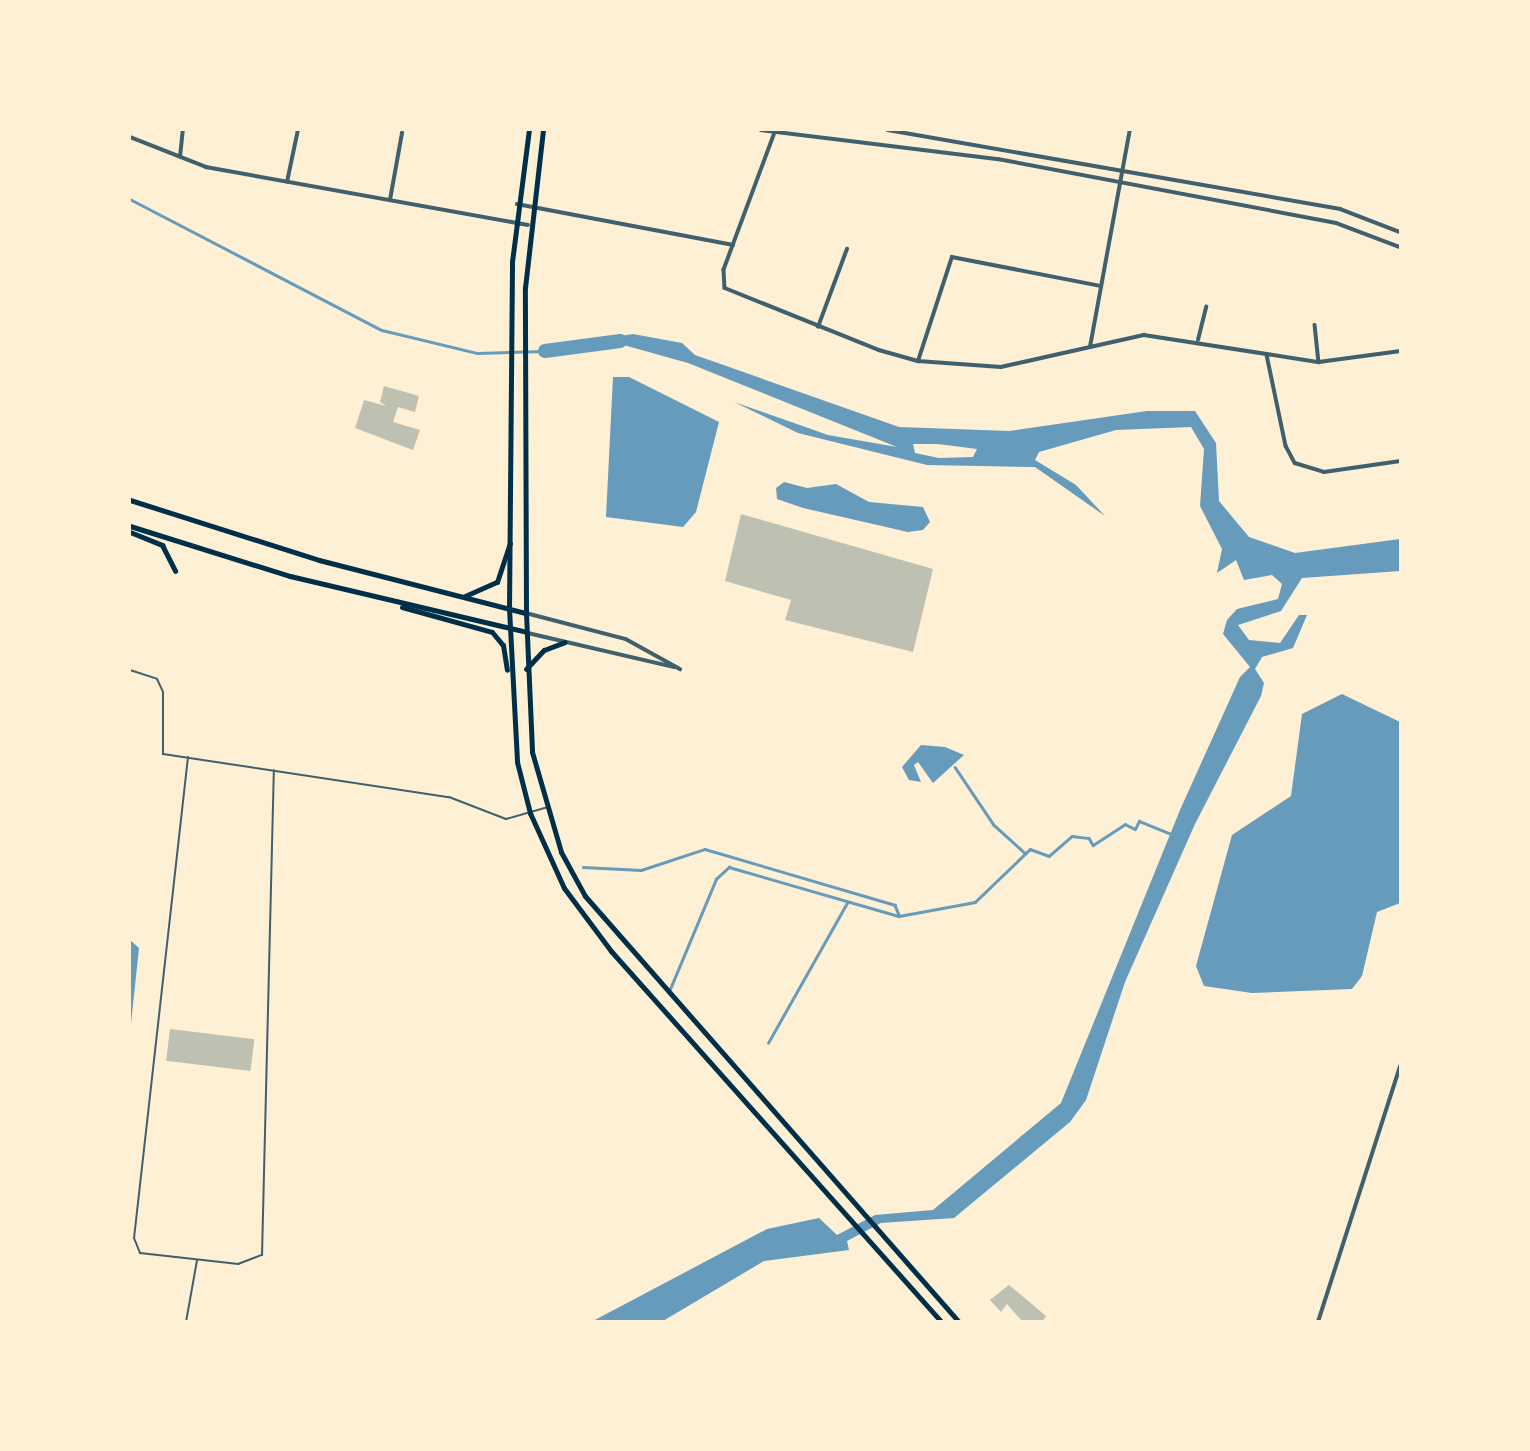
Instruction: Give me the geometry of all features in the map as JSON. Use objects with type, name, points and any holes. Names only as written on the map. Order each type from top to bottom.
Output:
[{"type":"main road","points":[[509,681],[511,346],[515,223],[529,130]]},
{"type":"main road","points":[[543,130],[528,225],[524,368],[526,669],[530,738],[546,808],[565,860],[601,918],[959,1321]]},
{"type":"main road","points":[[130,500],[458,596],[526,613]]},
{"type":"main road","points":[[130,526],[492,632],[503,645],[516,755],[530,813],[585,919],[942,1321]]},
{"type":"main road","points":[[130,532],[162,545],[175,570]]},
{"type":"main road","points":[[458,596],[493,586],[510,543]]},
{"type":"main road","points":[[379,598],[526,632]]},
{"type":"main road","points":[[526,669],[544,650],[565,642]]},
{"type":"street","points":[[180,157],[183,130]]},
{"type":"street","points":[[287,182],[298,130]]},
{"type":"street","points":[[761,130],[940,149],[1336,223],[1401,247]]},
{"type":"street","points":[[775,130],[733,244],[723,280],[733,294],[818,327],[918,361],[1020,366],[1090,346],[1144,335],[1198,340],[1266,355],[1319,362],[1401,351]]},
{"type":"street","points":[[888,130],[1340,209],[1401,232]]},
{"type":"street","points":[[1090,346],[1130,130]]},
{"type":"street","points":[[390,200],[402,134]]},
{"type":"street","points":[[130,136],[180,157],[287,182],[528,225]]},
{"type":"street","points":[[517,204],[733,244]]},
{"type":"street","points":[[818,327],[847,249]]},
{"type":"street","points":[[918,361],[952,257],[1101,286]]},
{"type":"street","points":[[1198,340],[1206,307]]},
{"type":"street","points":[[1315,324],[1319,362]]},
{"type":"street","points":[[1266,355],[1279,421],[1295,463],[1324,472],[1401,461]]},
{"type":"street","points":[[526,613],[626,639],[680,669],[526,632]]},
{"type":"street","points":[[1318,1321],[1401,1067]]},
{"type":"lane","points":[[130,670],[157,679],[163,692],[163,754],[449,797],[498,818],[546,808]]},
{"type":"lane","points":[[188,757],[134,1237],[140,1253],[251,1263],[262,1255],[274,770]]},
{"type":"lane","points":[[186,1321],[197,1260]]},
{"type":"water","points":[[633,334],[682,343],[695,355],[899,427],[1009,431],[1147,411],[1195,411],[1216,443],[1219,501],[1249,537],[1295,553],[1400,539],[1400,571],[1302,578],[1281,611],[1238,625],[1249,640],[1280,643],[1299,615],[1307,615],[1293,648],[1262,657],[1255,669],[1264,683],[1261,696],[1195,824],[1125,982],[1086,1100],[1070,1122],[954,1218],[881,1223],[847,1241],[849,1250],[764,1261],[663,1321],[591,1322],[767,1229],[819,1218],[837,1235],[875,1215],[933,1210],[1061,1103],[1180,810],[1240,677],[1250,667],[1223,634],[1227,620],[1237,609],[1278,599],[1282,584],[1272,575],[1244,580],[1236,560],[1217,573],[1222,549],[1200,506],[1204,449],[1191,427],[1116,430],[1039,452],[1035,460],[1076,485],[1105,516],[1035,467],[927,465],[798,433],[734,402],[828,435],[897,447],[688,363],[602,339]],"holes":[[[913,444],[977,449],[973,457],[939,458],[915,453]]]},
{"type":"water","points":[[613,377],[629,377],[719,422],[696,512],[683,527],[606,517]]},
{"type":"water","points":[[784,482],[807,488],[836,484],[869,502],[923,507],[930,522],[923,530],[908,532],[803,508],[777,499],[776,488]]},
{"type":"water","points":[[1342,694],[1400,722],[1400,903],[1377,912],[1362,976],[1352,989],[1252,993],[1204,986],[1196,966],[1232,835],[1291,796],[1302,714]]},
{"type":"water","points":[[921,745],[945,747],[964,755],[933,783],[918,762],[914,765],[921,782],[909,780],[902,767]]},
{"type":"water","points":[[130,940],[139,948],[130,1033]]},
{"type":"building","points":[[384,386],[419,396],[415,412],[398,407],[393,422],[420,430],[413,450],[355,428],[364,400],[386,406],[380,402]]},
{"type":"building","points":[[741,514],[933,569],[913,652],[785,620],[791,600],[725,581]]},
{"type":"building","points":[[170,1029],[254,1039],[250,1071],[166,1061]]},
{"type":"building","points":[[1009,1285],[1046,1316],[1042,1322],[1023,1322],[1007,1304],[1001,1312],[990,1300]]},
{"type":"waterway","points":[[130,199],[382,330],[477,353],[545,351]]},
{"type":"waterway","points":[[545,351],[620,341]]},
{"type":"waterway","points":[[955,767],[994,825],[1025,853]]},
{"type":"waterway","points":[[670,989],[716,879],[729,867],[899,916],[975,902],[1030,849],[1049,856],[1072,836],[1089,838],[1093,845],[1125,824],[1135,829],[1139,821],[1174,835]]},
{"type":"waterway","points":[[583,867],[641,870],[705,849],[895,905],[899,915]]},
{"type":"waterway","points":[[768,1043],[847,903]]}]
